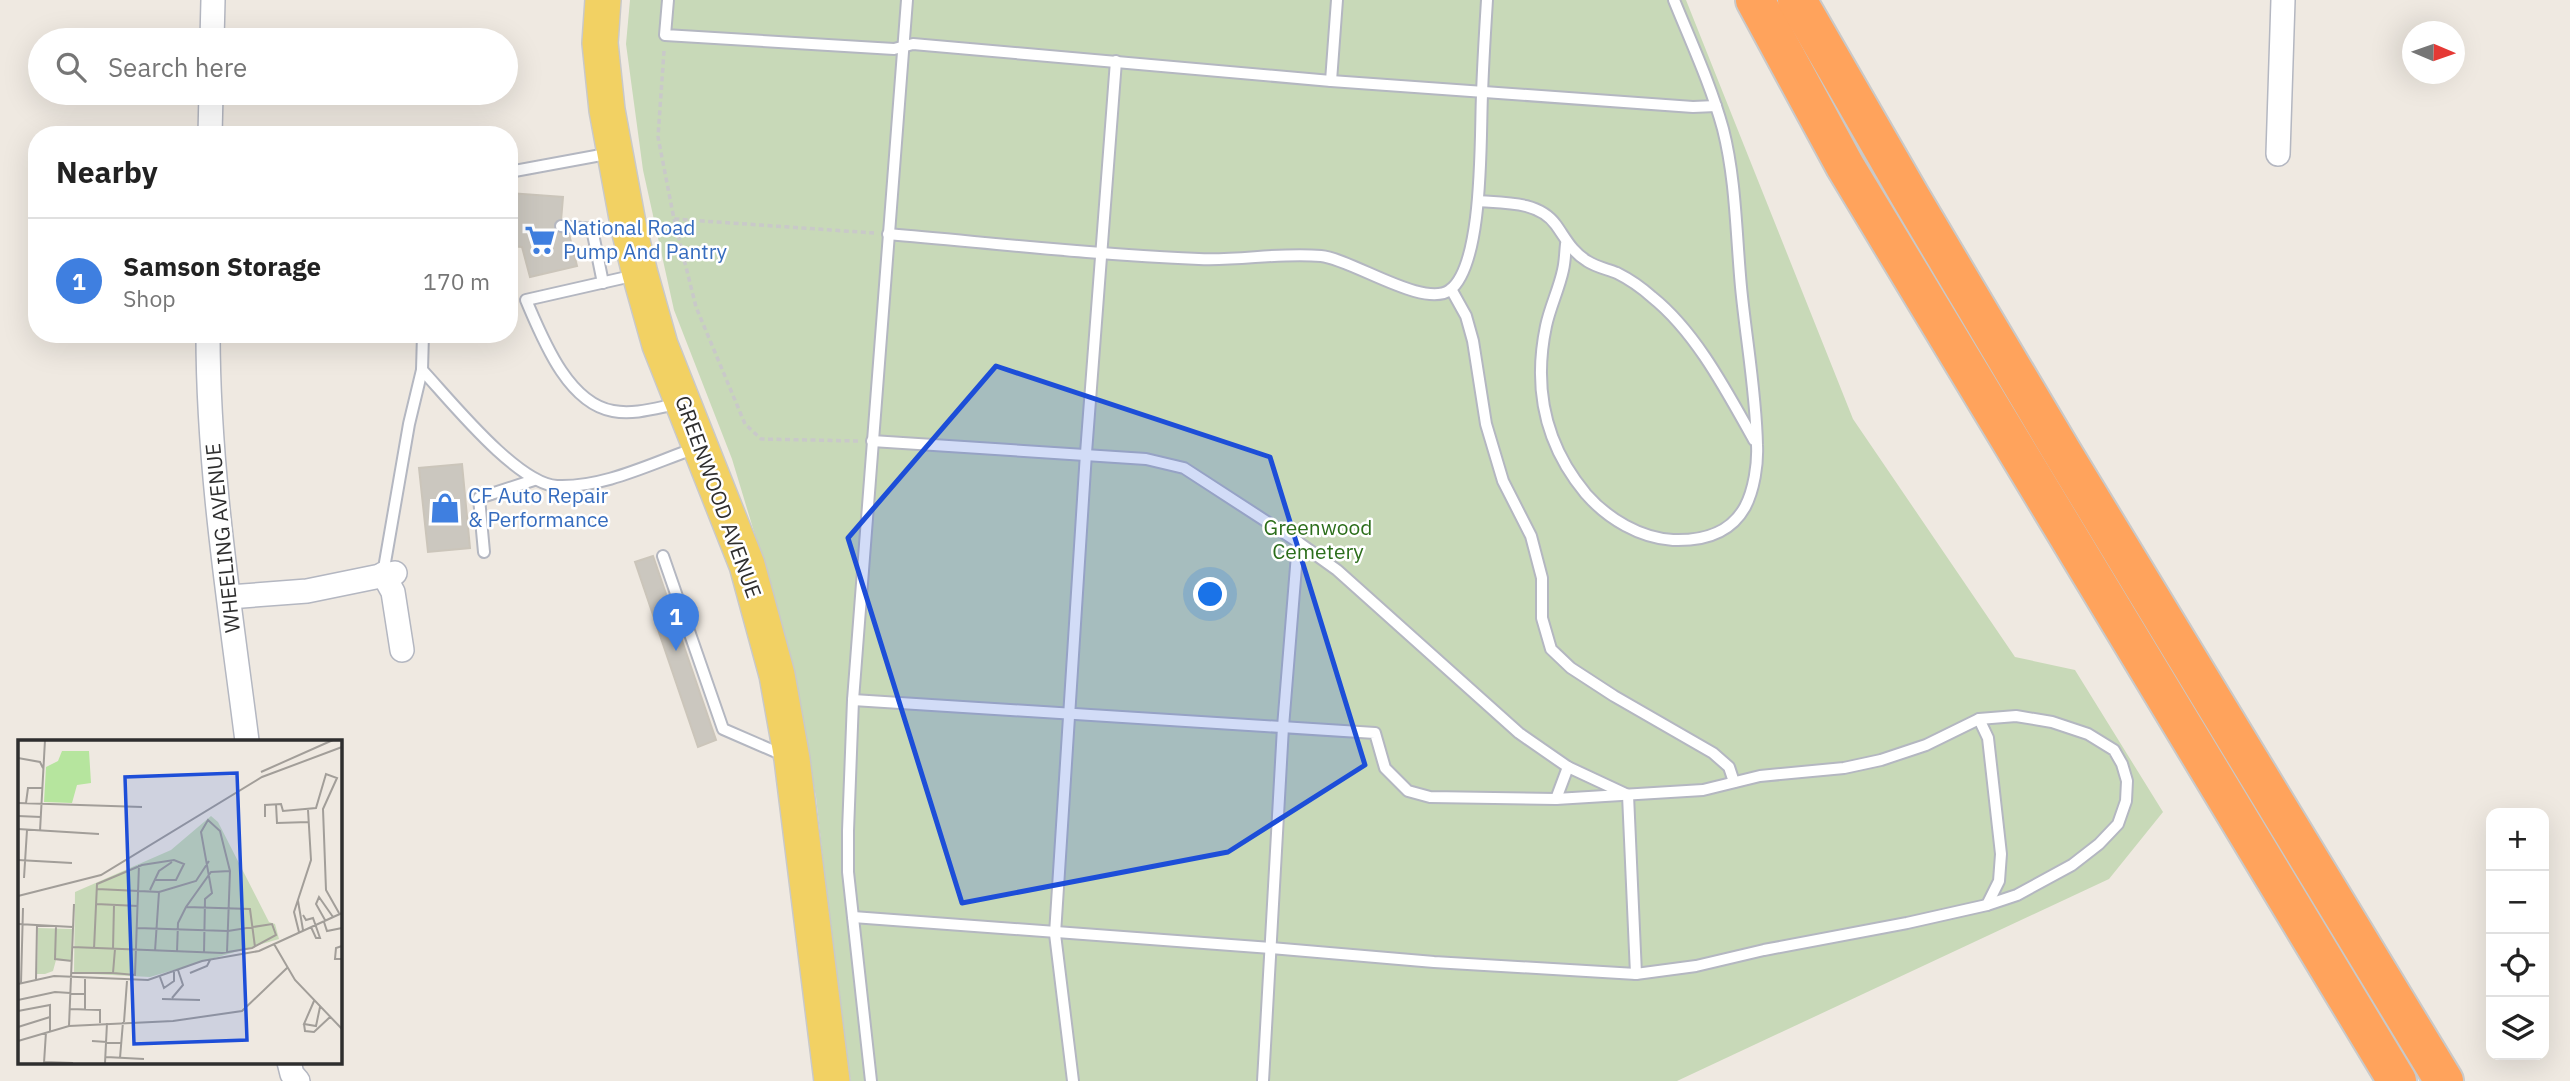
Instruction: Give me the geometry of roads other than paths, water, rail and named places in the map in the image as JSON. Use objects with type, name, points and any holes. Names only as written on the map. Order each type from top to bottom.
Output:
[{"type":"highway","points":[[1755,0],[1845,166],[2397,1081]]},
{"type":"highway","points":[[1797,0],[2055,441],[2444,1081]]},
{"type":"main road","name":"GREENWOOD AVENUE","points":[[603,0],[600,43],[607,110],[640,274],[660,345],[747,565],[777,675],[792,759],[832,1081]]},
{"type":"street","points":[[213,28],[214,0]]},
{"type":"street","points":[[2278,155],[2283,0]]},
{"type":"street","points":[[210,126],[211,105]]},
{"type":"street","name":"WHEELING AVENUE","points":[[208,343],[214,455],[247,740]]},
{"type":"street","points":[[229,597],[307,590],[389,573],[402,650]]},
{"type":"street","points":[[290,1064],[292,1074],[298,1081]]},
{"type":"lane","points":[[668,0],[665,35],[894,49],[913,44],[1482,93],[1693,107],[1716,106]]},
{"type":"lane","points":[[871,1081],[848,872],[848,831],[853,700],[907,0]]},
{"type":"lane","points":[[1331,81],[1337,0]]},
{"type":"lane","points":[[888,234],[1202,259],[1324,256],[1417,292],[1438,295],[1451,289],[1465,269],[1478,201],[1487,0]]},
{"type":"lane","points":[[1566,244],[1563,271],[1545,327],[1541,398],[1547,427],[1561,457],[1577,484],[1595,504],[1619,522],[1643,534],[1671,540],[1699,540],[1718,534],[1737,521],[1747,503],[1754,477],[1757,446],[1734,188],[1716,106],[1674,0]]},
{"type":"lane","points":[[1073,1081],[1055,934],[1086,453],[1116,61]]},
{"type":"lane","points":[[518,170],[615,152]]},
{"type":"lane","points":[[1478,201],[1518,204],[1541,211],[1555,224],[1566,244],[1587,262],[1619,274],[1654,298],[1681,326],[1710,365],[1757,446]]},
{"type":"lane","points":[[561,226],[629,229]]},
{"type":"lane","points":[[592,229],[603,283]]},
{"type":"lane","points":[[640,274],[526,300],[550,355],[573,386],[595,405],[613,411],[639,411],[683,403]]},
{"type":"lane","points":[[1451,289],[1466,316],[1473,341],[1486,424],[1503,481],[1531,536],[1542,578],[1542,618],[1551,649],[1571,668],[1614,696],[1713,753],[1729,767],[1734,782]]},
{"type":"lane","points":[[389,573],[409,424],[422,370],[423,343]]},
{"type":"lane","points":[[422,370],[491,444],[534,480],[555,486],[593,484],[700,447]]},
{"type":"lane","points":[[872,441],[1086,453],[1146,459],[1184,468],[1337,570],[1519,733],[1568,768],[1629,794]]},
{"type":"lane","points":[[484,552],[479,498],[534,480]]},
{"type":"lane","points":[[1263,1081],[1283,727],[1298,542]]},
{"type":"lane","points":[[663,556],[723,729],[792,759]]},
{"type":"lane","points":[[853,700],[1375,733],[1384,768],[1408,791],[1430,797],[1556,799],[1703,790],[1760,776],[1844,768],[1881,760],[1926,745],[1979,719],[2016,716],[2052,722],[2088,734],[2114,750],[2127,781],[2126,801],[2118,824],[2099,844],[2072,865],[2017,895],[1987,905],[1907,923],[1696,966],[1636,974],[1434,962],[853,918]]},
{"type":"lane","points":[[1979,719],[1988,738],[2001,854],[1999,881],[1987,905]]},
{"type":"lane","points":[[1556,799],[1568,768]]},
{"type":"lane","points":[[1629,794],[1636,974]]},
{"type":"place","name":"National Road Pump And Pantry","points":[[540,240]]},
{"type":"place","name":"CF Auto Repair & Performance","points":[[445,508]]},
{"type":"place","name":"Samson Storage","points":[[676,651]]},
{"type":"park label","name":"Greenwood Cemetery","points":[[1318,540]]}]
